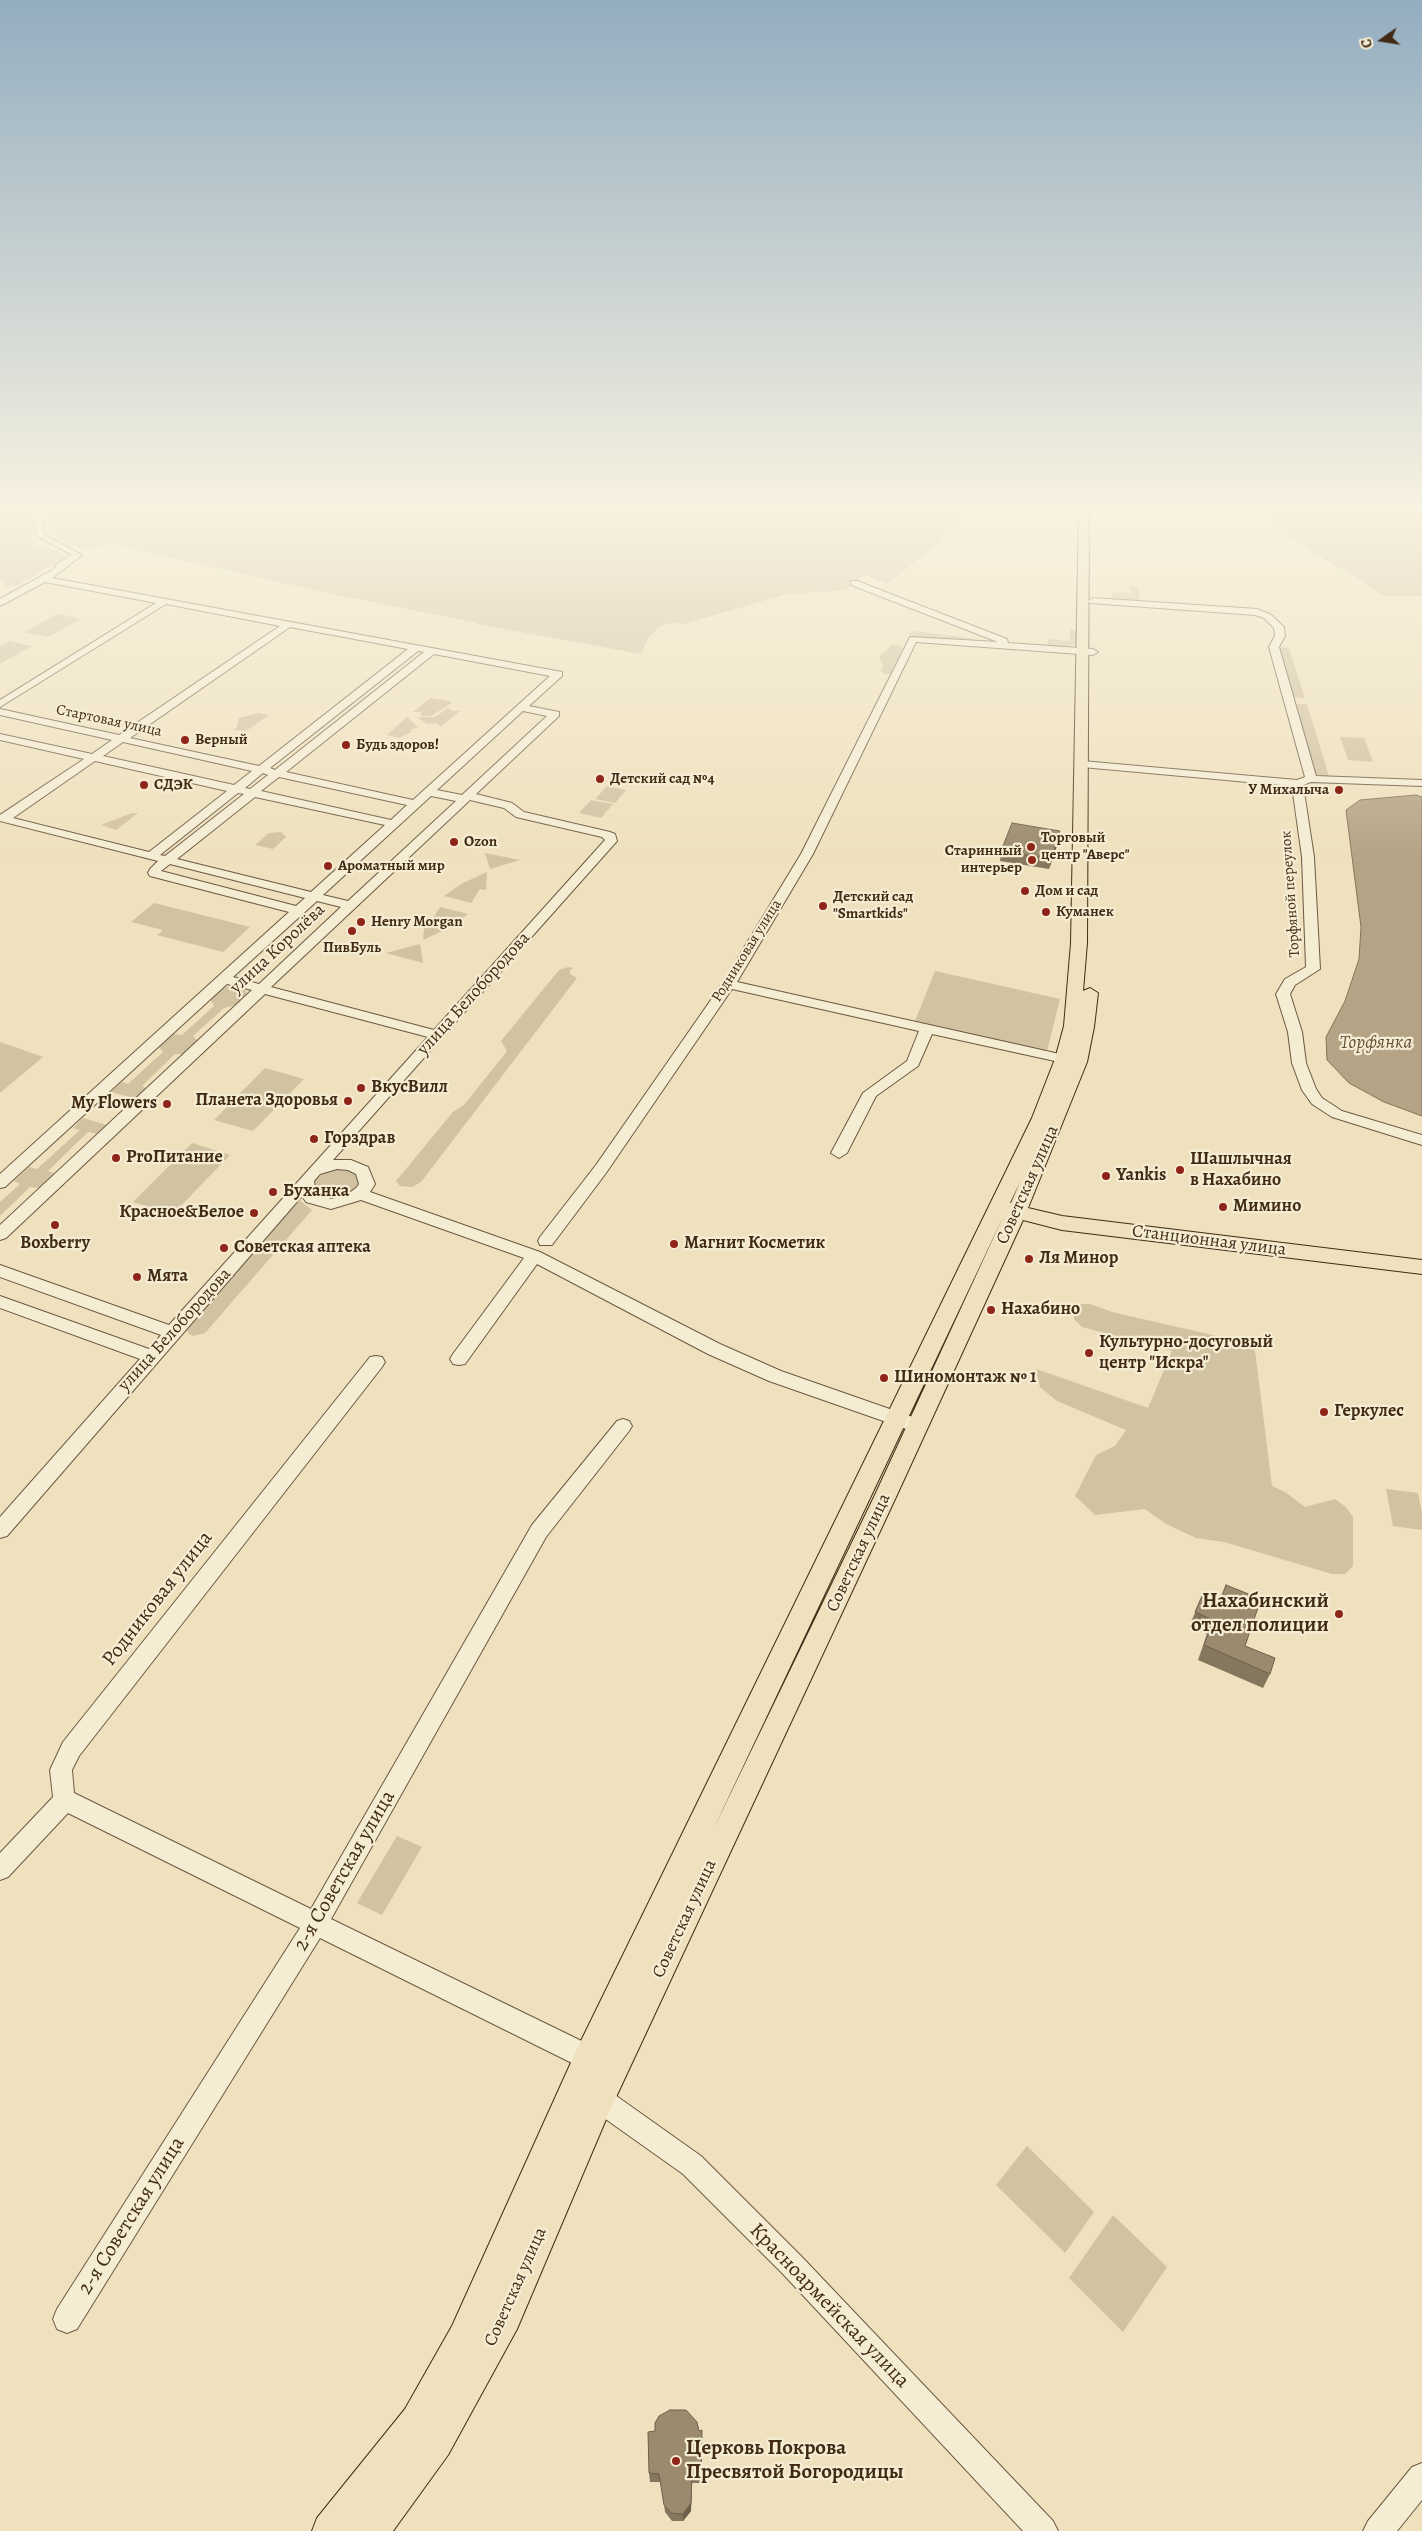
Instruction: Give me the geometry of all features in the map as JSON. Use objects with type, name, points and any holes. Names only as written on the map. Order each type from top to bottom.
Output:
[{"type":"main road","name":"Советская улица","points":[[330,2531],[417,2421],[464,2338],[590,2058],[907,1422],[1017,1212],[1078,1062],[1086,1028],[1093,941],[1088,765],[1087,624]]},
{"type":"main road","name":"Советская улица","points":[[1088,651],[1091,624]]},
{"type":"main road","name":"Советская улица","points":[[371,2531],[436,2442],[505,2317],[599,2099],[907,1422],[997,1207],[1041,1118],[1064,1060],[1072,1026],[1078,960],[1088,765]]},
{"type":"main road","name":"Станционная улица","points":[[997,1207],[1062,1222],[1422,1267]]},
{"type":"street","points":[[0,704],[129,624]]},
{"type":"street","points":[[2,819],[289,624]]},
{"type":"street","points":[[290,624],[432,651]]},
{"type":"street","points":[[961,624],[1020,647],[1088,651]]},
{"type":"street","points":[[1276,624],[1279,627],[1280,636],[1274,647],[1311,779]]},
{"type":"street","name":"Родниковая улица","points":[[546,1241],[601,1169],[729,984],[807,854],[913,639],[1020,647]]},
{"type":"street","points":[[151,856],[416,648]]},
{"type":"street","points":[[299,911],[154,873],[167,860],[432,651]]},
{"type":"street","name":"улица Королёва","points":[[0,1183],[558,674],[432,651]]},
{"type":"street","name":"улица Королёва","points":[[0,1234],[555,714],[522,708]]},
{"type":"street","name":"Стартовая улица","points":[[0,712],[416,804]]},
{"type":"street","points":[[0,737],[394,824]]},
{"type":"street","points":[[1088,765],[1297,783],[1311,779],[1422,783]]},
{"type":"street","name":"Торфяной переулок","points":[[1297,783],[1308,857],[1313,969],[1290,982],[1283,994],[1295,1032],[1299,1063],[1309,1090],[1317,1101],[1337,1114],[1422,1140]]},
{"type":"street","points":[[429,792],[466,798]]},
{"type":"street","name":"улица Белобородова","points":[[0,1530],[151,1356],[611,840],[611,836],[606,834],[520,815],[508,805],[466,798]]},
{"type":"street","points":[[2,819],[351,906]]},
{"type":"street","points":[[224,979],[438,1035]]},
{"type":"street","points":[[729,984],[1064,1060]]},
{"type":"street","points":[[839,1153],[870,1093],[913,1063],[927,1028]]},
{"type":"street","points":[[341,1164],[360,1168],[367,1180],[360,1194],[342,1203],[322,1203],[308,1195],[312,1176],[341,1164]]},
{"type":"street","points":[[360,1194],[534,1256],[714,1349],[775,1376],[907,1422]]},
{"type":"street","points":[[460,1359],[534,1256]]},
{"type":"street","points":[[0,1271],[173,1332]]},
{"type":"street","points":[[0,1302],[151,1356]]},
{"type":"street","name":"Родниковая улица","points":[[65,1800],[62,1790],[61,1770],[71,1748],[376,1362]]},
{"type":"street","name":"2-я Советская улица","points":[[67,2319],[317,1922],[539,1531],[623,1426]]},
{"type":"street","points":[[0,1869],[65,1800],[317,1922],[590,2058]]},
{"type":"street","name":"Красноармейская улица","points":[[599,2099],[692,2165],[792,2265],[1043,2531]]},
{"type":"street","points":[[1378,2531],[1422,2477]]},
{"type":"shaded area","points":[[38,624],[72,624],[48,637],[24,632]]},
{"type":"shaded area","points":[[478,624],[668,624],[660,626],[648,638],[641,654]]},
{"type":"shaded area","points":[[1070,629],[1077,631],[1078,643],[1065,647],[1051,647],[1048,644],[1048,639],[1070,641]]},
{"type":"shaded area","points":[[913,631],[972,639],[969,641],[910,637],[908,634]]},
{"type":"shaded area","points":[[9,641],[32,646],[0,664],[0,646]]},
{"type":"shaded area","points":[[892,645],[899,645],[902,649],[890,674],[884,674],[881,671],[883,666],[879,657]]},
{"type":"shaded area","points":[[1276,647],[1289,648],[1305,698],[1290,697]]},
{"type":"shaded area","points":[[430,698],[450,701],[452,703],[431,716],[421,716],[421,712],[413,712]]},
{"type":"shaded area","points":[[1292,704],[1307,704],[1329,776],[1313,775]]},
{"type":"shaded area","points":[[448,708],[453,711],[461,710],[441,727],[437,723],[427,724],[417,717],[435,717]]},
{"type":"shaded area","points":[[258,713],[269,715],[246,731],[233,730],[237,727],[239,718]]},
{"type":"shaded area","points":[[407,717],[418,727],[399,738],[387,735]]},
{"type":"shaded area","points":[[1340,737],[1364,738],[1373,762],[1348,760]]},
{"type":"shaded area","points":[[607,786],[626,790],[615,803],[595,799]]},
{"type":"shaded area","points":[[591,800],[613,804],[601,818],[579,813]]},
{"type":"shaded area","points":[[132,813],[138,813],[116,830],[101,825]]},
{"type":"shaded area","points":[[281,832],[286,837],[273,849],[255,845],[269,833]]},
{"type":"shaded area","points":[[485,853],[520,860],[490,869]]},
{"type":"shaded area","points":[[487,872],[486,890],[480,889],[471,903],[444,896],[461,884]]},
{"type":"shaded area","points":[[154,903],[250,927],[223,952],[157,935],[163,930],[131,922]]},
{"type":"shaded area","points":[[440,907],[468,914],[451,927],[423,940],[425,920],[431,921]]},
{"type":"shaded area","points":[[420,944],[423,963],[386,953]]},
{"type":"shaded area","points":[[568,967],[573,968],[570,970],[570,974],[577,978],[421,1182],[412,1187],[400,1186],[396,1181],[453,1112],[464,1105],[507,1051],[501,1041],[559,970]]},
{"type":"shaded area","points":[[935,971],[1060,999],[1047,1051],[915,1021]]},
{"type":"shaded area","points":[[240,987],[246,991],[247,996],[242,1003],[224,1008],[193,1036],[199,1042],[185,1054],[175,1054],[142,1086],[148,1089],[137,1099],[111,1092],[122,1082],[128,1084],[163,1052],[159,1047],[173,1034],[182,1035],[214,1006],[210,999],[221,988]]},
{"type":"shaded area","points":[[0,1042],[43,1057],[0,1093]]},
{"type":"shaded area","points":[[265,1068],[304,1079],[253,1131],[214,1120]]},
{"type":"shaded area","points":[[83,1118],[107,1125],[97,1134],[88,1132],[48,1171],[55,1174],[39,1188],[30,1187],[0,1216],[0,1202],[20,1184],[14,1181],[29,1167],[37,1169],[80,1130],[73,1128]]},
{"type":"shaded area","points":[[192,1143],[230,1155],[173,1214],[133,1202]]},
{"type":"shaded area","points":[[337,1169],[349,1170],[355,1174],[359,1181],[357,1187],[348,1195],[335,1198],[320,1195],[314,1185],[316,1179],[325,1172]]},
{"type":"shaded area","points":[[299,1200],[312,1210],[205,1333],[193,1336],[189,1334],[187,1330],[189,1324]]},
{"type":"shaded area","points":[[1078,1304],[1090,1304],[1112,1312],[1247,1343],[1255,1351],[1272,1486],[1285,1492],[1305,1507],[1335,1499],[1346,1507],[1353,1517],[1353,1566],[1345,1574],[1332,1574],[1224,1542],[1196,1538],[1166,1524],[1145,1509],[1095,1515],[1075,1496],[1096,1455],[1115,1446],[1126,1430],[1057,1401],[1040,1387],[1036,1369],[1148,1408],[1172,1351],[1082,1327],[1074,1319],[1074,1311]]},
{"type":"shaded area","points":[[1386,1489],[1418,1493],[1422,1513],[1422,1530],[1393,1526]]},
{"type":"shaded area","points":[[397,1836],[422,1847],[382,1915],[357,1903]]},
{"type":"shaded area","points":[[1027,2146],[1094,2212],[1065,2253],[996,2185]]},
{"type":"shaded area","points":[[1113,2215],[1167,2267],[1123,2332],[1069,2278]]},
{"type":"water","name":"Торфянка","points":[[1416,795],[1422,797],[1422,1116],[1384,1102],[1349,1083],[1327,1060],[1326,1037],[1345,1001],[1359,959],[1361,927],[1346,810],[1360,800]]},
{"type":"building","name":"Торговый центр \"Аверс\"","points":[[1012,823],[1060,831],[1051,859],[1001,851]]},
{"type":"building","points":[[1226,1585],[1261,1599],[1245,1646],[1275,1658],[1270,1674],[1204,1645],[1213,1620],[1195,1612],[1202,1596],[1219,1603]]},
{"type":"building","name":"Церковь Покрова Пресвятой Богородицы","points":[[670,2410],[686,2410],[697,2422],[699,2431],[702,2430],[701,2475],[692,2475],[691,2503],[683,2514],[671,2513],[664,2505],[659,2474],[649,2473],[648,2432],[655,2431],[655,2423],[659,2416]]},
{"type":"place","name":"Верный","points":[[185,740]]},
{"type":"place","name":"Будь здоров!","points":[[346,745]]},
{"type":"place","name":"Детский сад №4","points":[[600,779]]},
{"type":"place","name":"СДЭК","points":[[144,785]]},
{"type":"place","name":"У Михалыча","points":[[1339,790]]},
{"type":"place","name":"Ozon","points":[[454,842]]},
{"type":"place","name":"Торговый центр \"Аверс\"","points":[[1031,847]]},
{"type":"place","name":"Старинный интерьер","points":[[1032,860]]},
{"type":"place","name":"Ароматный мир","points":[[328,866]]},
{"type":"place","name":"Дом и сад","points":[[1025,891]]},
{"type":"place","name":"Детский сад \"Smartkids\"","points":[[823,906]]},
{"type":"place","name":"Куманек","points":[[1046,912]]},
{"type":"place","name":"Henry Morgan","points":[[361,922]]},
{"type":"place","name":"ПивБуль","points":[[352,931]]},
{"type":"place","name":"ВкусВилл","points":[[361,1088]]},
{"type":"place","name":"Планета Здоровья","points":[[348,1101]]},
{"type":"place","name":"My Flowers","points":[[167,1104]]},
{"type":"place","name":"Горздрав","points":[[314,1139]]},
{"type":"place","name":"ProПитание","points":[[116,1158]]},
{"type":"place","name":"Шашлычная в Нахабино","points":[[1180,1170]]},
{"type":"place","name":"Yankis","points":[[1106,1176]]},
{"type":"place","name":"Буханка","points":[[273,1192]]},
{"type":"place","name":"Мимино","points":[[1223,1207]]},
{"type":"place","name":"Красное&Белое","points":[[254,1213]]},
{"type":"place","name":"Boxberry","points":[[55,1225]]},
{"type":"place","name":"Магнит Косметик","points":[[674,1244]]},
{"type":"place","name":"Советская аптека","points":[[224,1248]]},
{"type":"place","name":"Ля Минор","points":[[1029,1259]]},
{"type":"place","name":"Мята","points":[[137,1277]]},
{"type":"place","name":"Нахабино","points":[[991,1310]]},
{"type":"place","name":"Культурно-досуговый центр \"Искра\"","points":[[1089,1353]]},
{"type":"place","name":"Шиномонтаж № 1","points":[[884,1378]]},
{"type":"place","name":"Геркулес","points":[[1324,1412]]},
{"type":"place","name":"Нахабинский отдел полиции","points":[[1339,1614]]},
{"type":"place","name":"Церковь Покрова Пресвятой Богородицы","points":[[676,2461]]}]
